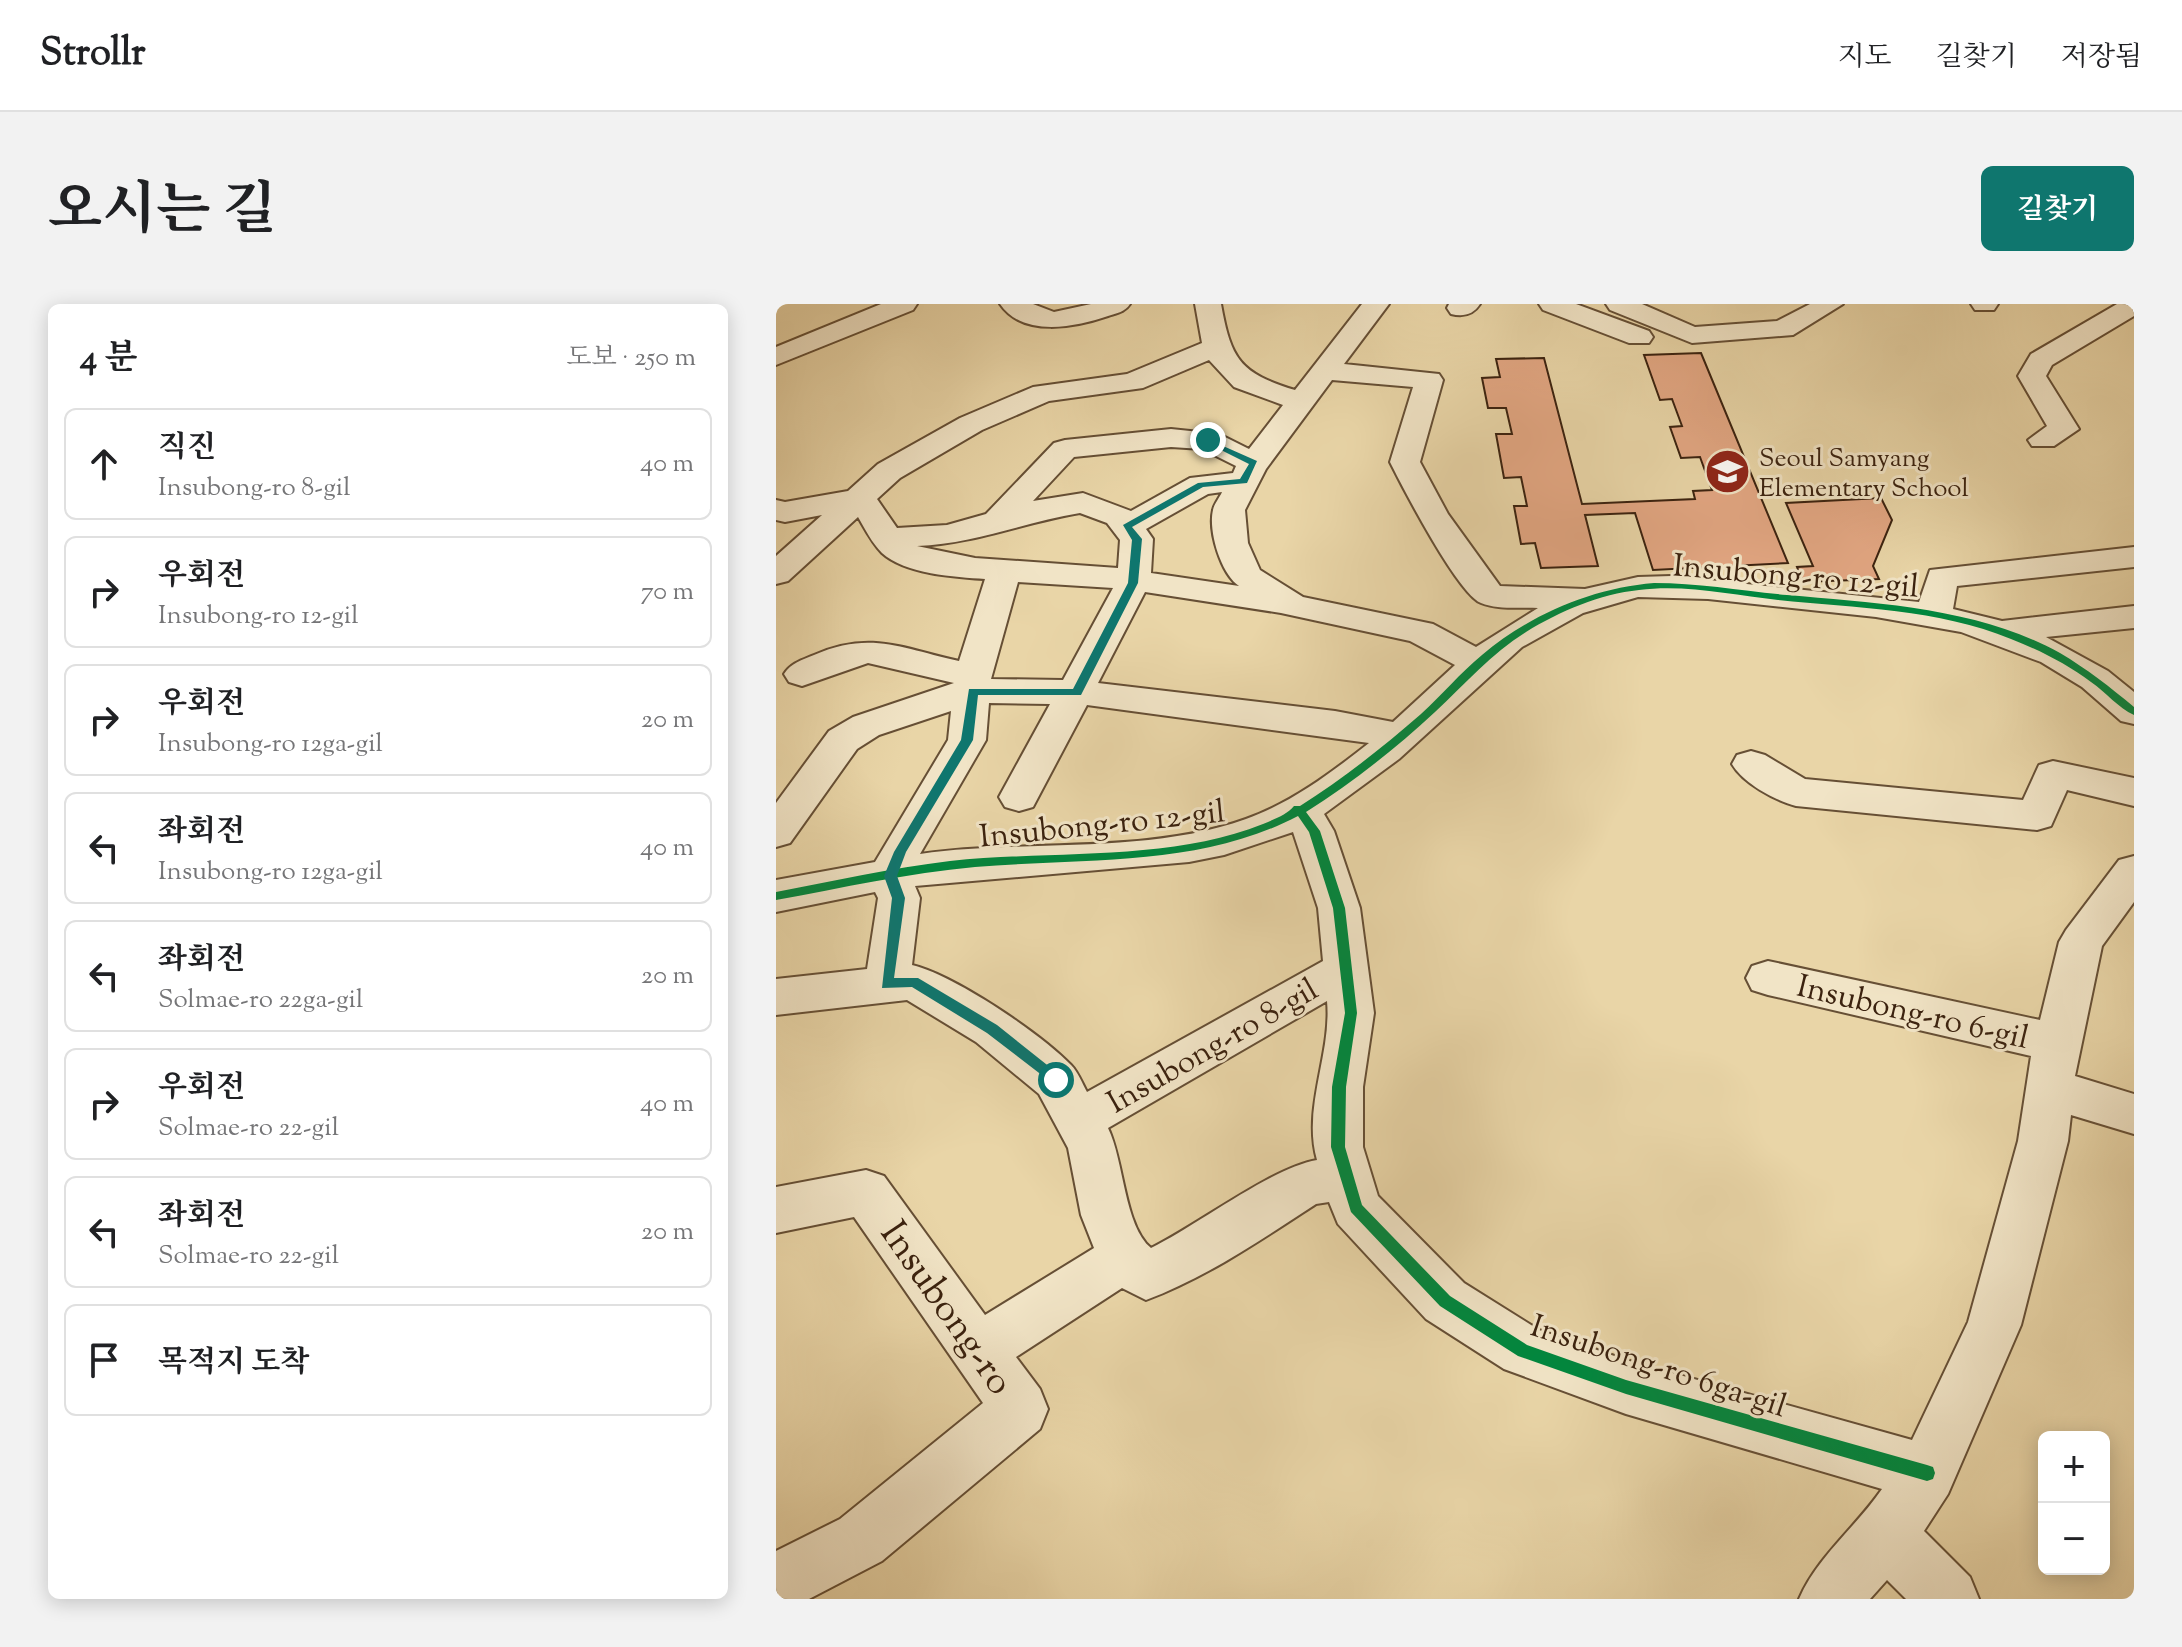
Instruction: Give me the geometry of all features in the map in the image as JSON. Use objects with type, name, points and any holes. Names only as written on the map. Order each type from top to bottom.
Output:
[{"type":"street","points":[[1013,304],[1042,320],[1060,322],[1117,304]]},
{"type":"street","points":[[1208,304],[1225,368],[1243,383],[1299,401]]},
{"type":"street","points":[[1292,605],[1246,576],[1232,543],[1229,510],[1249,472],[1299,401],[1376,304]]},
{"type":"street","points":[[1552,304],[1639,337]]},
{"type":"street","points":[[1619,304],[1692,335],[1783,329],[1830,304]]},
{"type":"street","points":[[1740,304],[1791,325]]},
{"type":"street","points":[[776,357],[896,305]]},
{"type":"street","points":[[2043,440],[2064,429],[2032,376],[2041,360],[2134,305]]},
{"type":"street","points":[[811,343],[848,360]]},
{"type":"street","points":[[776,574],[889,471],[971,424],[1043,393],[1133,382],[1163,360],[1217,347]]},
{"type":"street","points":[[1324,371],[1429,380],[1405,462],[1432,515],[1486,592],[1493,596],[1588,600]]},
{"type":"street","points":[[998,520],[1065,449],[1171,438],[1208,440],[1249,472]]},
{"type":"street","points":[[1126,527],[1201,485],[1249,472]]},
{"type":"street","points":[[776,510],[785,512],[858,499],[871,506],[900,552],[936,562],[1133,583],[1292,605],[1421,632],[1477,662]]},
{"type":"street","points":[[890,538],[949,535],[998,520],[1083,503],[1118,516],[1137,539],[1133,583],[1019,797]]},
{"type":"street","points":[[2134,557],[1942,577],[1934,614],[2004,631],[2035,643],[2102,682],[2134,712]]},
{"type":"street","points":[[887,984],[899,898],[890,876],[900,852],[967,740],[973,683],[1005,569]]},
{"type":"street","name":"Insubong-ro 12-gil","points":[[776,896],[969,863],[1201,844],[1260,829],[1333,789],[1398,736],[1477,662],[1511,637],[1588,600],[1640,587],[1724,591],[1934,614]]},
{"type":"street","points":[[2004,631],[2134,617]]},
{"type":"street","points":[[802,674],[858,652],[888,655],[954,673],[973,683],[1077,692],[1335,723],[1398,736]]},
{"type":"street","points":[[776,833],[843,740],[866,726],[973,683]]},
{"type":"street","points":[[1751,764],[1796,792],[2037,816],[2053,774],[2134,792]]},
{"type":"street","name":"Insubong-ro 6ga-gil","points":[[1298,809],[1314,831],[1339,908],[1351,1013],[1339,1087],[1338,1147],[1356,1208],[1445,1301],[1523,1351],[1626,1387],[1927,1473]]},
{"type":"street","name":"Insubong-ro 6-gil","points":[[1830,1599],[1886,1535],[1927,1473],[1994,1325],[2043,1141],[2054,1066],[2081,942],[2134,871]]},
{"type":"street","name":"Insubong-ro 8-gil","points":[[1078,1121],[1346,969]]},
{"type":"street","name":"Insubong-ro 6-gil","points":[[1768,978],[2054,1066]]},
{"type":"street","name":"Insubong-ro 8-gil","points":[[776,997],[913,982],[992,1029],[1056,1080],[1092,1146],[1107,1215],[1124,1258]]},
{"type":"street","points":[[2054,1066],[2134,1114]]},
{"type":"street","points":[[978,1350],[1124,1258],[1146,1276],[1207,1246],[1305,1184],[1347,1177]]},
{"type":"street","name":"Insubong-ro","points":[[776,1210],[866,1192],[1020,1409],[861,1540],[776,1583]]},
{"type":"street","points":[[1886,1535],[1948,1599]]},
{"type":"building","points":[[1701,353],[1788,563],[1653,570],[1635,513],[1585,515],[1598,566],[1541,568],[1535,543],[1521,544],[1514,506],[1527,506],[1521,477],[1504,478],[1496,434],[1512,434],[1506,408],[1488,408],[1482,378],[1500,377],[1496,359],[1544,358],[1582,504],[1695,499],[1693,491],[1712,490],[1700,457],[1681,458],[1670,427],[1682,426],[1672,399],[1660,400],[1644,355]]},
{"type":"building","points":[[1881,498],[1892,520],[1873,566],[1879,579],[1803,582],[1797,567],[1813,566],[1786,503]]},
{"type":"cycle path","points":[[776,896],[948,866],[1153,852],[1224,840],[1258,830],[1301,810],[1344,782],[1422,718],[1485,657],[1523,630],[1588,599],[1638,587],[1689,587],[1876,607],[1968,622],[2054,654],[2095,679],[2134,712]]},
{"type":"cycle path","points":[[1298,809],[1314,831],[1339,908],[1351,1013],[1339,1087],[1338,1147],[1356,1208],[1445,1301],[1523,1351],[1626,1387],[1927,1473]]},
{"type":"place","name":"Seoul Samyang Elementary School","points":[[1728,472]]},
{"type":"route","points":[[1056,1080],[992,1029],[913,982],[887,984],[899,898],[890,876],[900,852],[967,740],[973,691],[1077,692],[1133,583],[1137,539],[1126,527],[1201,485],[1243,481],[1254,463],[1208,440]]}]
